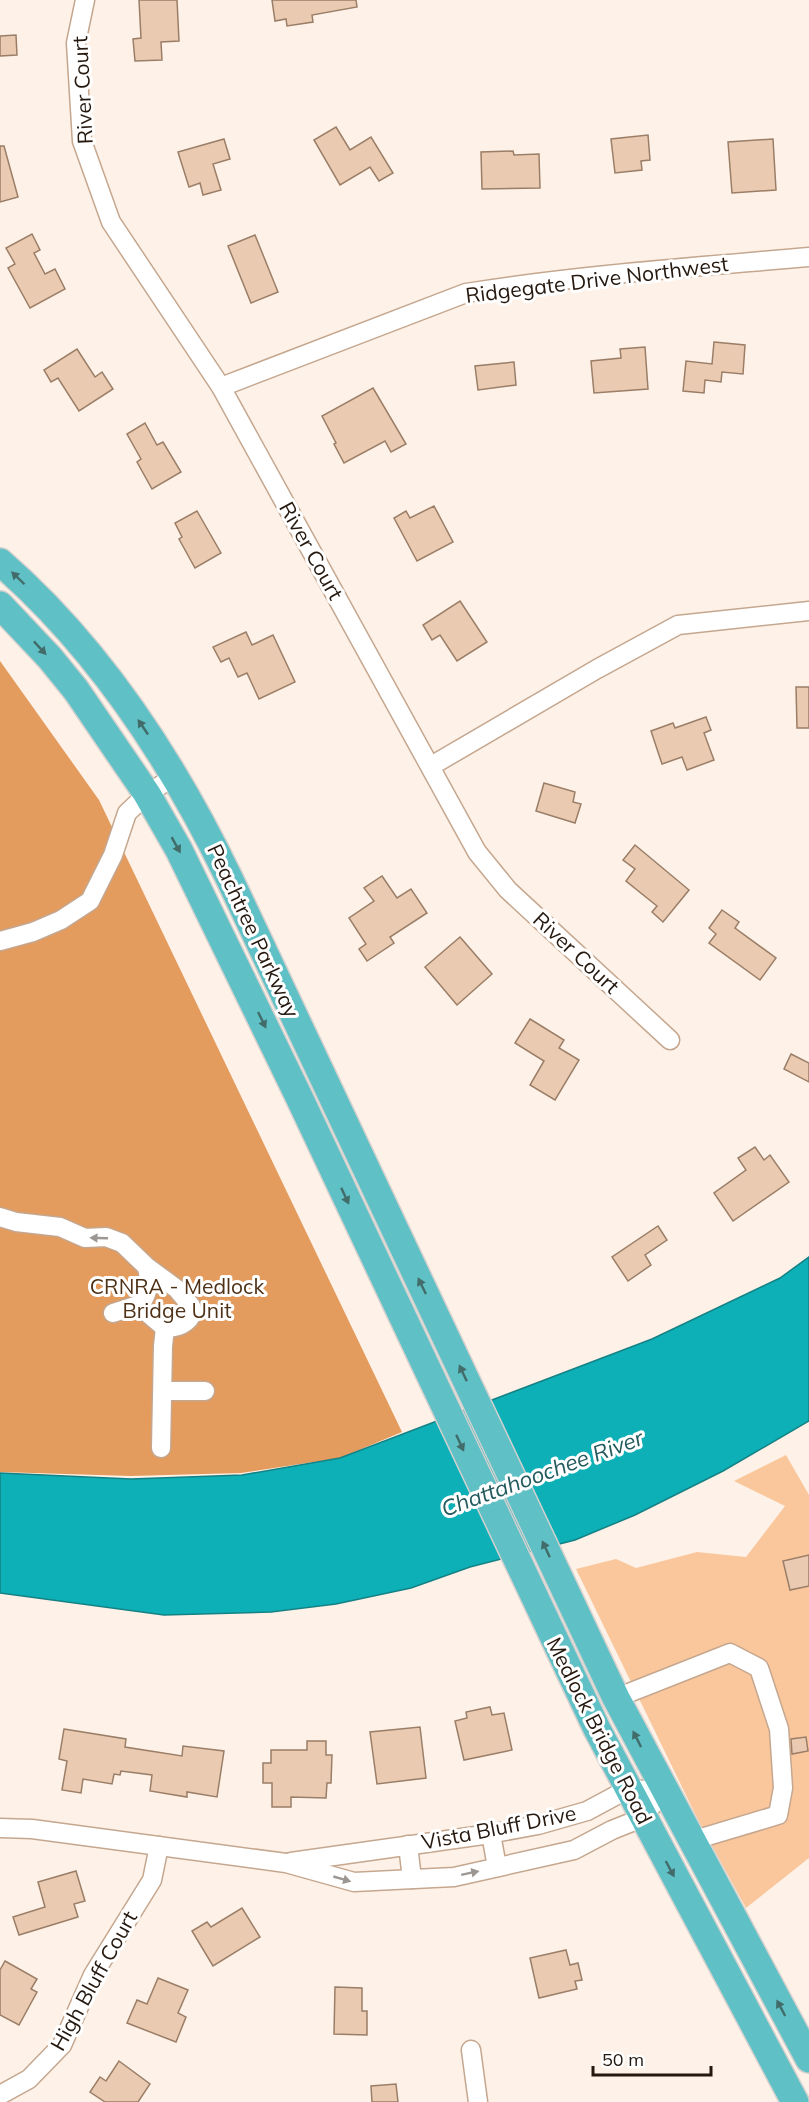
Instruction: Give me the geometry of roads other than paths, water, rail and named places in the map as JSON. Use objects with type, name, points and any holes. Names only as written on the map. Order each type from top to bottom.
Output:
[{"type":"highway","name":"Peachtree Parkway","points":[[0,562],[37,597],[93,660],[141,724],[175,776],[209,837],[447,1339]]},
{"type":"highway","name":"Peachtree Parkway","points":[[0,605],[50,658],[76,690],[147,794],[179,850],[418,1352]]},
{"type":"highway","name":"Medlock Bridge Road","points":[[447,1339],[616,1698],[809,2059]]},
{"type":"highway","name":"Medlock Bridge Road","points":[[418,1352],[542,1616],[642,1818],[795,2102]]},
{"type":"street","name":"River Court","points":[[85,0],[76,43],[82,141],[111,222],[221,387],[477,852],[508,890],[670,1040]]},
{"type":"street","name":"Ridgegate Drive Northwest","points":[[221,387],[466,293],[641,272],[809,257]]},
{"type":"street","points":[[431,766],[597,669],[678,626],[809,610]]},
{"type":"street","points":[[0,941],[33,932],[61,920],[90,901],[112,855],[127,813],[147,794],[175,776]]},
{"type":"street","points":[[0,1218],[60,1227],[85,1238],[106,1237],[122,1243],[147,1267],[177,1289],[194,1312],[186,1323],[165,1328],[144,1310],[141,1304]]},
{"type":"street","points":[[113,1313],[141,1304],[150,1281],[147,1267]]},
{"type":"street","points":[[161,1448],[165,1328]]},
{"type":"street","points":[[163,1391],[205,1391]]},
{"type":"street","points":[[616,1698],[730,1653],[759,1668],[779,1729],[783,1788],[778,1815],[691,1840]]},
{"type":"street","points":[[628,1789],[664,1791]]},
{"type":"street","name":"Vista Bluff Drive","points":[[286,1863],[491,1834],[538,1825],[587,1811],[628,1789]]},
{"type":"street","name":"Vista Bluff Drive","points":[[0,1828],[32,1829],[286,1863],[354,1882],[454,1877],[574,1850],[612,1830],[642,1818],[664,1791]]},
{"type":"street","points":[[491,1834],[497,1867]]},
{"type":"street","points":[[408,1845],[412,1879]]},
{"type":"street","name":"High Bluff Court","points":[[0,2095],[29,2079],[62,2045],[93,1975],[152,1880],[159,1846]]},
{"type":"street","points":[[471,2050],[478,2102]]},
{"type":"water","name":"Chattahoochee River","points":[[809,1257],[809,1421],[723,1471],[635,1515],[575,1540],[470,1567],[411,1588],[336,1604],[271,1612],[164,1615],[0,1593],[0,1473],[131,1479],[242,1475],[340,1458],[652,1339],[780,1278]]},
{"type":"park label","name":"CRNRA - Medlock Bridge Unit","points":[[177,1299]]}]
